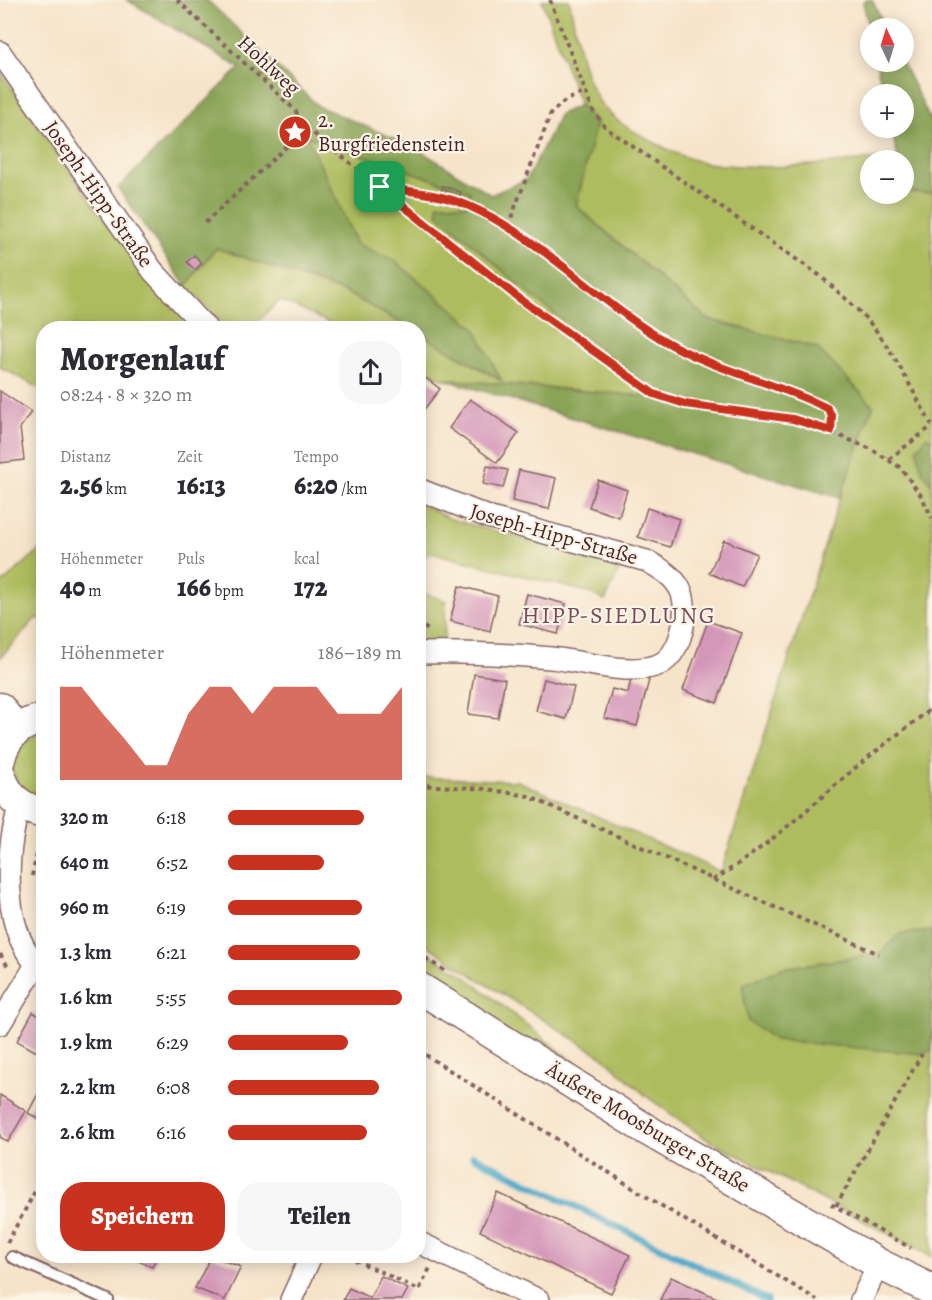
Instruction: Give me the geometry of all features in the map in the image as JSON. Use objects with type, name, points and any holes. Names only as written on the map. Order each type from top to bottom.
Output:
[{"type":"street","name":"Joseph-Hipp-Straße","points":[[0,52],[153,271],[199,321]]},
{"type":"street","name":"Joseph-Hipp-Straße","points":[[426,492],[491,518],[647,561],[664,570],[675,582],[685,608],[677,643],[670,654],[656,666],[617,667],[507,654],[426,653]]},
{"type":"street","points":[[0,759],[6,742],[20,719]]},
{"type":"street","points":[[0,774],[4,788],[32,809],[10,840],[8,901],[16,928],[36,961]]},
{"type":"street","points":[[0,1024],[36,974]]},
{"type":"street","name":"Äußere Moosburger Straße","points":[[426,992],[647,1130],[879,1264],[932,1290]]},
{"type":"street","points":[[426,1246],[539,1300]]},
{"type":"street","points":[[291,1300],[308,1263]]},
{"type":"street","points":[[861,1300],[879,1264]]},
{"type":"street","name":"Äußere Moosburger Straße","points":[[879,1264],[931,1300]]},
{"type":"lane","points":[[12,1257],[108,1300]]},
{"type":"path","name":"Hohlweg","points":[[177,0],[295,110],[308,132]]},
{"type":"path","points":[[550,0],[593,111],[606,128],[819,275],[873,326],[891,352],[932,426],[889,459]]},
{"type":"path","points":[[508,226],[551,113],[566,100],[586,92]]},
{"type":"path","points":[[205,223],[283,148],[300,134],[313,133],[335,148],[351,165],[516,296],[654,394],[685,404],[793,419],[831,431],[889,459],[907,475],[922,497],[932,518]]},
{"type":"path","points":[[380,187],[467,205],[508,226],[601,299],[664,341],[732,372],[827,408],[832,416],[831,431]]},
{"type":"path","points":[[713,880],[731,869],[819,801],[849,773],[932,708]]},
{"type":"path","points":[[426,785],[487,789],[528,796],[879,954]]},
{"type":"path","points":[[33,888],[36,862]]},
{"type":"path","points":[[914,1250],[836,1206],[922,1054]]},
{"type":"path","points":[[426,1055],[644,1195],[817,1300]]},
{"type":"path","points":[[5,1246],[36,1190]]},
{"type":"path","points":[[362,1263],[419,1290],[438,1252]]},
{"type":"green space","points":[[127,0],[207,0],[318,106],[416,148],[491,195],[527,179],[560,114],[580,105],[596,123],[576,206],[707,319],[817,348],[873,406],[840,498],[443,379],[664,398],[538,301],[438,214],[438,204],[467,205],[470,192],[307,136],[357,244],[395,261],[475,328],[501,380],[426,337],[426,321],[397,321],[347,293],[216,248],[186,286],[118,188],[240,68]]},
{"type":"green space","points":[[542,0],[569,0],[584,67],[594,93],[605,109],[632,130],[683,156],[707,163],[755,167],[802,166],[860,161],[860,204],[914,204],[914,150],[896,150],[893,138],[914,138],[914,105],[932,148],[932,440],[927,437],[922,471],[932,484],[932,1257],[705,1138],[646,1096],[603,1057],[426,944],[426,777],[518,781],[721,872],[856,447],[873,406],[817,348],[707,319],[576,206],[596,123],[580,105]]},
{"type":"green space","points":[[872,0],[881,18],[866,18],[863,2]]},
{"type":"green space","points":[[0,72],[94,205],[148,275],[193,321],[36,321],[36,386],[0,367]]},
{"type":"green space","points":[[878,72],[900,72],[905,84],[882,84]]},
{"type":"green space","points":[[878,72],[907,72],[913,84],[882,84]]},
{"type":"green space","points":[[914,86],[932,123],[932,193],[914,192],[914,150],[896,150],[893,138],[914,138]]},
{"type":"green space","points":[[306,136],[470,192],[467,205],[438,204],[438,214],[538,301],[665,398],[443,379],[426,370],[426,337],[500,380],[395,261],[357,245]]},
{"type":"green space","points":[[216,248],[347,293],[397,321],[325,321],[280,300],[258,321],[220,321],[186,286]]},
{"type":"green space","points":[[927,436],[932,440],[932,484],[922,471],[917,449]]},
{"type":"green space","points":[[426,506],[451,519],[621,566],[605,601],[591,593],[428,552],[426,555]]},
{"type":"green space","points":[[36,553],[36,618],[0,658],[0,585]]},
{"type":"green space","points":[[426,594],[446,601],[444,643],[426,644]]},
{"type":"green space","points":[[36,735],[36,798],[22,792],[11,771],[12,759],[22,741]]},
{"type":"green space","points":[[932,931],[932,1050],[922,1054],[775,1040],[748,1021],[742,985],[782,968],[879,954],[900,934]]},
{"type":"green space","points":[[426,952],[462,974],[588,1073],[592,1091],[426,980]]},
{"type":"building","points":[[443,186],[461,192],[459,200],[440,194]]},
{"type":"building","points":[[194,255],[202,263],[195,270],[187,262]]},
{"type":"building","points":[[426,378],[440,389],[426,407]]},
{"type":"building","points":[[0,391],[31,412],[20,428],[24,460],[0,463]]},
{"type":"building","points":[[470,399],[519,433],[497,463],[449,428]]},
{"type":"building","points":[[487,466],[508,470],[503,488],[483,484]]},
{"type":"building","points":[[519,470],[556,478],[549,509],[512,501]]},
{"type":"building","points":[[598,480],[627,490],[619,517],[589,507]]},
{"type":"building","points":[[647,508],[679,519],[670,547],[638,537]]},
{"type":"building","points":[[724,540],[757,554],[742,587],[709,573]]},
{"type":"building","points":[[459,586],[498,596],[490,631],[450,621]]},
{"type":"building","points":[[527,594],[566,604],[558,634],[519,624]]},
{"type":"building","points":[[708,621],[742,633],[717,703],[683,690]]},
{"type":"building","points":[[474,674],[505,679],[498,718],[468,714]]},
{"type":"building","points":[[632,675],[649,680],[637,726],[604,718],[612,689],[628,693]]},
{"type":"building","points":[[544,679],[574,687],[566,719],[536,711]]},
{"type":"building","points":[[33,1012],[36,1014],[36,1052],[17,1041]]},
{"type":"building","points":[[0,1095],[26,1111],[8,1142],[0,1137]]},
{"type":"building","points":[[36,1098],[36,1118],[28,1113]]},
{"type":"building","points":[[498,1193],[630,1255],[611,1293],[480,1231]]},
{"type":"building","points":[[208,1263],[230,1263],[241,1267],[225,1300],[195,1288]]},
{"type":"building","points":[[381,1276],[408,1289],[402,1300],[343,1300],[349,1288],[370,1298]]},
{"type":"building","points":[[671,1277],[721,1300],[660,1300]]},
{"type":"waterway","points":[[473,1156],[767,1300]]},
{"type":"place","name":"2. Burgfriedenstein","points":[[295,132]]},
{"type":"district","name":"HIPP-SIEDLUNG","points":[[619,615]]},
{"type":"route","points":[[380,187],[416,192],[467,205],[508,226],[601,299],[664,341],[732,372],[827,408],[832,416],[831,431],[793,419],[685,404],[654,394],[516,296],[380,187]]}]
